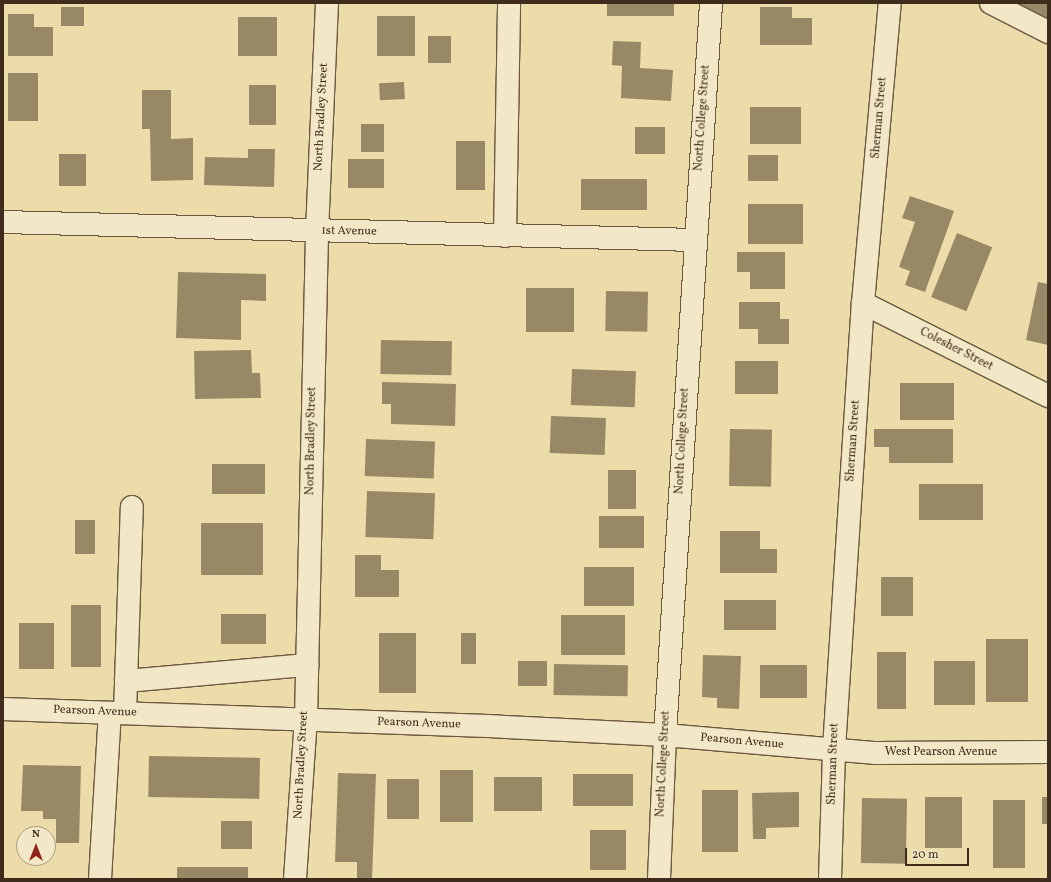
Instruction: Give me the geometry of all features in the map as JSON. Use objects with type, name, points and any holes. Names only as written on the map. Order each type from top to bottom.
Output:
[{"type":"street","name":"North Bradley Street","points":[[295,879],[306,719],[317,232],[327,3]]},
{"type":"street","points":[[505,236],[509,3]]},
{"type":"street","name":"North College Street","points":[[659,879],[665,735],[711,3]]},
{"type":"street","name":"Sherman Street","points":[[830,879],[834,749],[863,303],[890,3]]},
{"type":"street","points":[[991,3],[1048,32]]},
{"type":"street","name":"1st Avenue","points":[[3,222],[317,232],[695,240]]},
{"type":"street","name":"Colesher Street","points":[[863,303],[1048,396]]},
{"type":"street","points":[[100,879],[118,713],[126,681],[132,508]]},
{"type":"street","points":[[126,681],[307,666]]},
{"type":"street","name":"Pearson Avenue","points":[[3,709],[306,719],[665,735],[834,749]]},
{"type":"street","name":"West Pearson Avenue","points":[[834,749],[876,753],[1048,752]]},
{"type":"building","points":[[607,3],[674,3],[674,16],[607,16]]},
{"type":"building","points":[[1015,3],[1048,3],[1048,19]]},
{"type":"building","points":[[61,7],[84,7],[84,26],[61,26]]},
{"type":"building","points":[[760,7],[792,7],[792,18],[812,18],[812,45],[760,45]]},
{"type":"building","points":[[8,14],[34,14],[34,27],[53,27],[53,56],[8,56]]},
{"type":"building","points":[[377,16],[415,16],[415,56],[377,56]]},
{"type":"building","points":[[238,17],[277,17],[277,56],[238,56]]},
{"type":"building","points":[[428,36],[451,36],[451,63],[428,63]]},
{"type":"building","points":[[613,41],[641,42],[640,68],[673,70],[671,101],[621,98],[622,66],[612,65]]},
{"type":"building","points":[[8,73],[38,73],[38,121],[8,121]]},
{"type":"building","points":[[404,82],[405,99],[380,100],[379,83]]},
{"type":"building","points":[[249,85],[276,85],[276,125],[249,125]]},
{"type":"building","points":[[142,90],[171,90],[171,139],[193,138],[193,180],[151,181],[150,129],[142,129]]},
{"type":"building","points":[[750,107],[801,107],[801,144],[750,144]]},
{"type":"building","points":[[361,124],[384,124],[384,152],[361,152]]},
{"type":"building","points":[[635,127],[665,127],[665,154],[635,154]]},
{"type":"building","points":[[456,141],[485,141],[485,190],[456,190]]},
{"type":"building","points":[[248,149],[275,149],[274,187],[204,185],[205,157],[248,158]]},
{"type":"building","points":[[59,154],[86,154],[86,186],[59,186]]},
{"type":"building","points":[[748,155],[778,155],[778,181],[748,181]]},
{"type":"building","points":[[348,159],[384,159],[384,188],[348,188]]},
{"type":"building","points":[[581,179],[647,179],[647,210],[581,210]]},
{"type":"building","points":[[910,196],[954,211],[925,292],[905,285],[910,271],[899,267],[915,222],[902,218]]},
{"type":"building","points":[[748,204],[803,204],[803,244],[748,244]]},
{"type":"building","points":[[957,233],[992,247],[966,311],[931,297]]},
{"type":"building","points":[[737,252],[785,252],[785,289],[750,289],[750,272],[737,272]]},
{"type":"building","points":[[178,272],[266,274],[266,301],[241,300],[241,340],[176,338]]},
{"type":"building","points":[[1038,282],[1048,284],[1048,345],[1026,340]]},
{"type":"building","points":[[526,288],[574,288],[574,332],[526,332]]},
{"type":"building","points":[[606,291],[648,292],[647,332],[605,331]]},
{"type":"building","points":[[739,302],[780,302],[780,319],[789,319],[789,344],[758,344],[758,329],[739,329]]},
{"type":"building","points":[[381,340],[452,341],[451,375],[380,374]]},
{"type":"building","points":[[251,350],[252,373],[260,373],[261,398],[195,399],[194,351]]},
{"type":"building","points":[[735,361],[778,361],[778,394],[735,394]]},
{"type":"building","points":[[572,369],[636,371],[635,407],[571,405]]},
{"type":"building","points":[[382,382],[456,384],[455,426],[391,424],[391,404],[382,404]]},
{"type":"building","points":[[900,383],[954,383],[954,420],[900,420]]},
{"type":"building","points":[[551,416],[606,418],[605,455],[550,453]]},
{"type":"building","points":[[730,429],[772,430],[771,487],[729,486]]},
{"type":"building","points":[[874,429],[953,429],[953,463],[889,463],[889,447],[874,447]]},
{"type":"building","points":[[366,439],[435,441],[434,478],[365,476]]},
{"type":"building","points":[[212,464],[265,464],[265,494],[212,494]]},
{"type":"building","points":[[608,470],[636,470],[636,509],[608,509]]},
{"type":"building","points":[[919,484],[983,484],[983,520],[919,520]]},
{"type":"building","points":[[367,491],[435,493],[433,539],[365,537]]},
{"type":"building","points":[[599,516],[644,516],[644,548],[599,548]]},
{"type":"building","points":[[75,520],[95,520],[95,554],[75,554]]},
{"type":"building","points":[[201,523],[263,523],[263,575],[201,575]]},
{"type":"building","points":[[720,531],[760,531],[760,549],[777,549],[777,573],[720,573]]},
{"type":"building","points":[[355,555],[381,555],[381,570],[399,570],[399,597],[355,597]]},
{"type":"building","points":[[584,567],[634,567],[634,606],[584,606]]},
{"type":"building","points":[[881,577],[913,577],[913,616],[881,616]]},
{"type":"building","points":[[724,600],[776,600],[776,630],[724,630]]},
{"type":"building","points":[[71,605],[101,605],[101,667],[71,667]]},
{"type":"building","points":[[221,614],[266,614],[266,644],[221,644]]},
{"type":"building","points":[[561,615],[625,615],[625,655],[561,655]]},
{"type":"building","points":[[19,623],[54,623],[54,669],[19,669]]},
{"type":"building","points":[[379,633],[416,633],[416,693],[379,693]]},
{"type":"building","points":[[461,633],[476,633],[476,664],[461,664]]},
{"type":"building","points":[[986,639],[1028,639],[1028,702],[986,702]]},
{"type":"building","points":[[877,652],[906,652],[906,709],[877,709]]},
{"type":"building","points":[[703,655],[741,656],[739,709],[717,708],[717,698],[702,697]]},
{"type":"building","points":[[518,661],[547,661],[547,686],[518,686]]},
{"type":"building","points":[[934,661],[975,661],[975,705],[934,705]]},
{"type":"building","points":[[554,664],[628,665],[627,696],[553,695]]},
{"type":"building","points":[[760,665],[807,665],[807,698],[760,698]]},
{"type":"building","points":[[149,756],[260,758],[259,799],[148,797]]},
{"type":"building","points":[[23,765],[81,766],[79,843],[56,843],[56,819],[43,819],[43,811],[21,811]]},
{"type":"building","points":[[440,770],[473,770],[473,822],[440,822]]},
{"type":"building","points":[[338,773],[376,774],[372,879],[357,879],[357,862],[335,862]]},
{"type":"building","points":[[573,774],[633,774],[633,806],[573,806]]},
{"type":"building","points":[[494,777],[542,777],[542,811],[494,811]]},
{"type":"building","points":[[387,779],[419,779],[419,819],[387,819]]},
{"type":"building","points":[[702,790],[738,790],[738,852],[702,852]]},
{"type":"building","points":[[799,792],[799,827],[766,828],[766,839],[753,839],[752,793]]},
{"type":"building","points":[[925,797],[962,797],[962,848],[925,848]]},
{"type":"building","points":[[1042,797],[1048,797],[1048,824],[1042,824]]},
{"type":"building","points":[[862,798],[907,799],[906,864],[861,863]]},
{"type":"building","points":[[993,800],[1025,800],[1025,868],[993,868]]},
{"type":"building","points":[[221,821],[252,821],[252,849],[221,849]]},
{"type":"building","points":[[590,830],[626,830],[626,870],[590,870]]},
{"type":"building","points":[[177,867],[248,867],[248,879],[177,879]]}]
